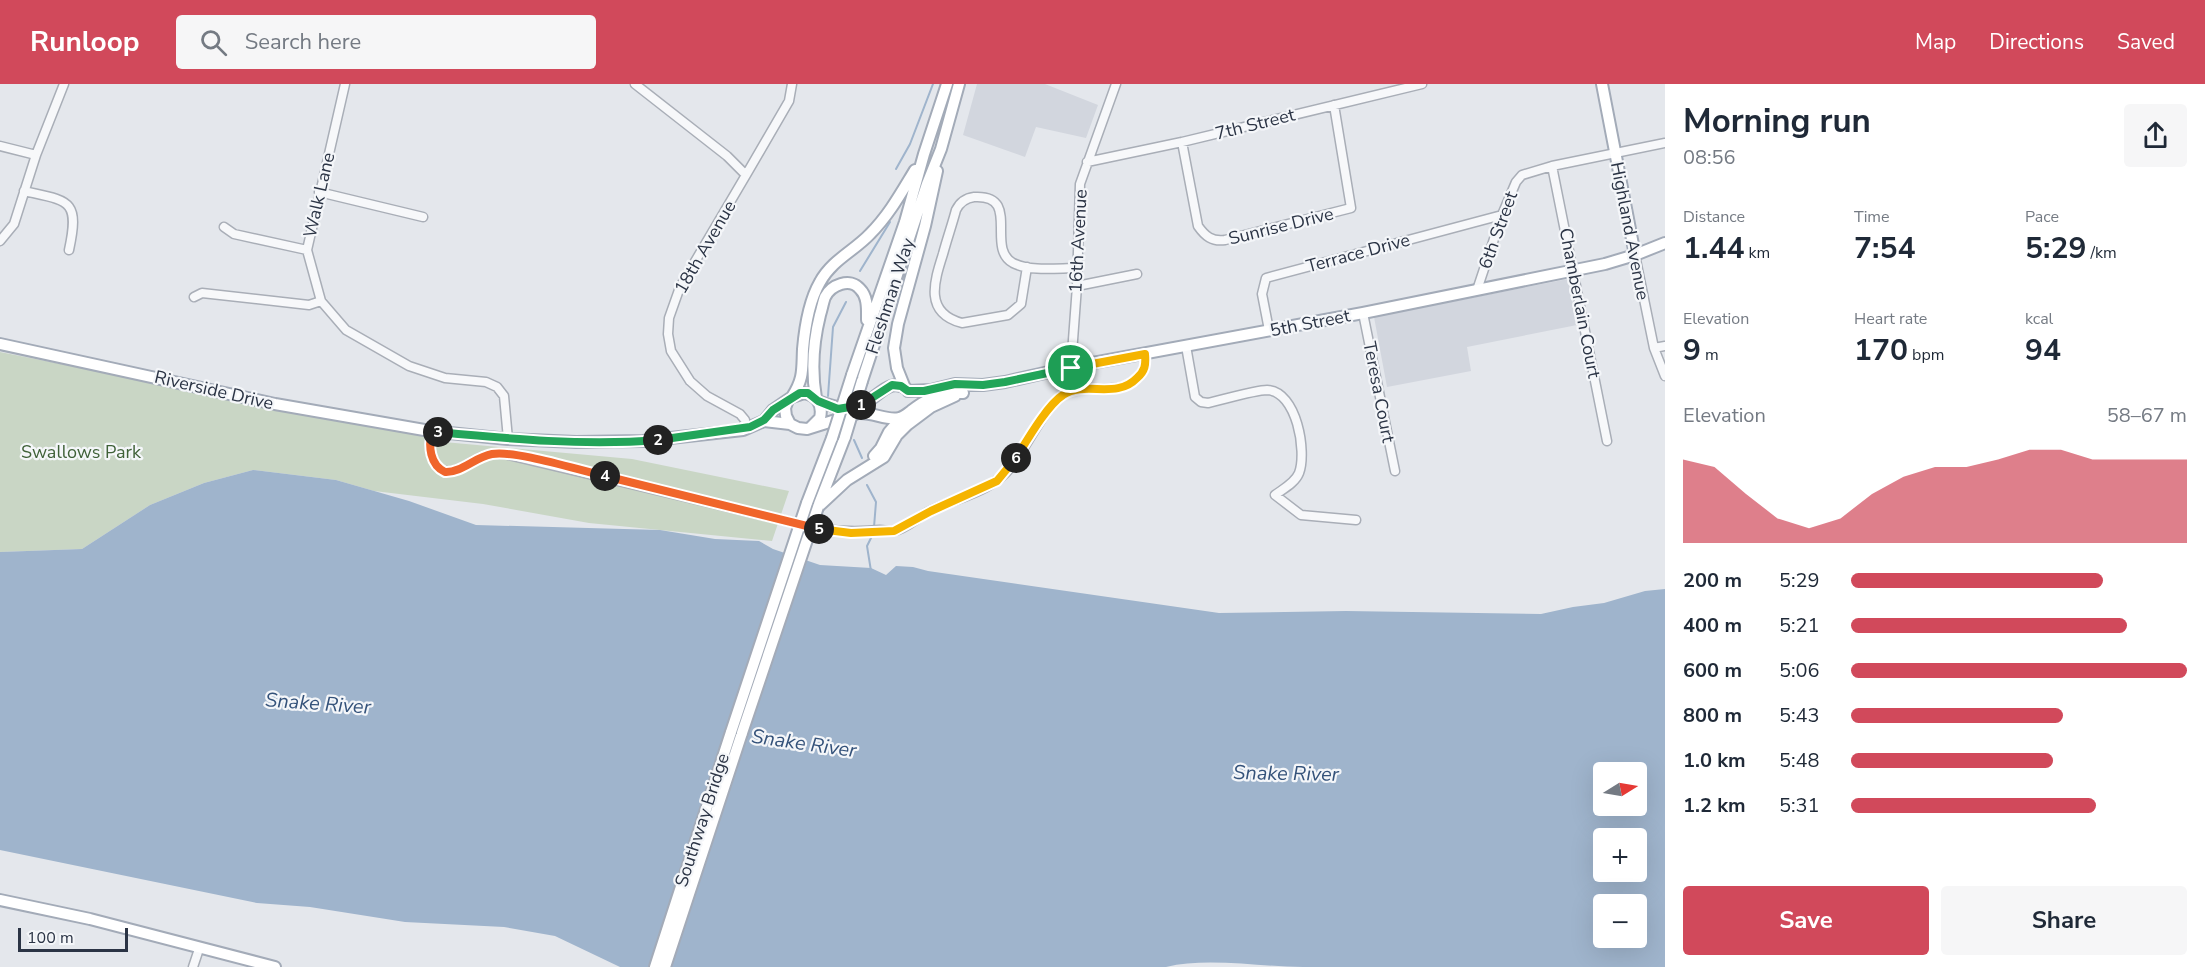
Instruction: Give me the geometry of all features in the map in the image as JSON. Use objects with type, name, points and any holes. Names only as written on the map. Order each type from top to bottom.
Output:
[{"type":"main road","name":"Fleshman Way","points":[[813,505],[845,437],[867,329],[905,222],[947,84]]},
{"type":"main road","name":"Fleshman Way","points":[[813,505],[832,438],[857,378],[941,149],[958,84]]},
{"type":"main road","name":"Highland Avenue","points":[[1602,84],[1635,255]]},
{"type":"main road","points":[[862,470],[881,448],[888,432],[906,415],[912,399],[897,368],[894,348],[898,324],[931,203],[941,149]]},
{"type":"main road","points":[[790,424],[785,412],[790,398],[800,385],[807,323],[812,299],[820,281],[833,264],[869,235],[884,218],[900,196],[924,154]]},
{"type":"main road","name":"5th Street","points":[[906,415],[936,396],[955,391],[963,393],[983,385],[1574,271],[1635,255],[1665,243]]},
{"type":"main road","points":[[811,427],[820,418],[821,410],[812,376],[813,350],[825,297],[833,288],[842,283],[853,284],[860,289],[866,298],[867,329]]},
{"type":"main road","name":"Riverside Drive","points":[[0,344],[274,404],[431,431]]},
{"type":"main road","name":"5th Street","points":[[817,400],[838,409],[872,400],[888,386],[897,385],[907,390],[931,390],[955,384],[983,385]]},
{"type":"main road","points":[[431,431],[508,439],[576,442],[642,441],[743,429],[764,420],[773,410],[790,398],[804,393],[817,400]]},
{"type":"main road","points":[[813,505],[884,457],[897,435],[922,413],[963,393]]},
{"type":"main road","points":[[764,420],[790,424],[802,429],[858,413],[889,418],[906,415]]},
{"type":"main road","name":"Southway Bridge","points":[[655,967],[813,505]]},
{"type":"main road","name":"Southway Bridge","points":[[665,967],[813,505]]},
{"type":"main road","points":[[0,900],[90,919],[275,967]]},
{"type":"street","points":[[0,241],[14,224],[36,155],[64,84]]},
{"type":"street","name":"Walk Lane","points":[[345,84],[307,250],[321,301],[346,330],[409,366],[445,378],[486,382],[497,387],[504,396],[508,439]]},
{"type":"street","points":[[634,84],[727,156],[746,175]]},
{"type":"street","name":"18th Avenue","points":[[743,429],[745,420],[740,414],[707,396],[690,381],[671,351],[668,334],[669,318],[680,287],[789,101],[792,84]]},
{"type":"street","name":"16th Avenue","points":[[1071,368],[1077,286],[1080,184],[1116,84]]},
{"type":"street","name":"7th Street","points":[[1087,162],[1182,142],[1422,84]]},
{"type":"street","name":"Sunrise Drive","points":[[1182,142],[1198,226],[1212,240],[1225,240],[1351,208],[1334,105]]},
{"type":"street","name":"6th Street","points":[[1477,290],[1502,215],[1516,182],[1522,175],[1552,166],[1665,143]]},
{"type":"street","points":[[0,146],[36,155]]},
{"type":"street","name":"Chamberlain Court","points":[[1552,166],[1607,441]]},
{"type":"street","points":[[24,191],[63,199],[72,210],[74,226],[69,250]]},
{"type":"street","points":[[319,192],[423,216]]},
{"type":"street","points":[[1027,267],[1021,304],[1008,315],[962,323],[943,313],[936,300],[934,283],[956,210],[965,200],[978,197],[992,200],[998,205],[1002,216],[1001,243],[1012,262],[1027,267],[1077,268]]},
{"type":"street","name":"Terrace Drive","points":[[1269,330],[1262,294],[1266,278],[1502,215]]},
{"type":"street","points":[[224,226],[234,234],[307,250]]},
{"type":"street","name":"Highland Avenue","points":[[1635,255],[1654,348],[1665,376]]},
{"type":"street","points":[[1077,286],[1137,274]]},
{"type":"street","points":[[194,297],[202,293],[309,305],[321,301]]},
{"type":"street","name":"Teresa Court","points":[[1363,313],[1395,471]]},
{"type":"street","points":[[1186,346],[1195,397],[1201,402],[1208,403],[1267,390],[1278,393],[1287,401],[1299,431],[1299,475],[1275,495],[1301,515],[1356,520]]},
{"type":"street","points":[[1654,348],[1665,346]]},
{"type":"street","points":[[431,431],[432,457],[438,468],[445,472],[453,471],[483,456],[504,454],[821,530],[851,533],[894,531],[931,511],[997,481],[1010,468],[1048,412],[1063,395],[1087,389],[1111,390],[1133,383],[1143,373],[1146,363],[1145,354]]},
{"type":"street","points":[[193,967],[199,949]]},
{"type":"shaded area","points":[[977,84],[1045,84],[1098,105],[1086,138],[1036,127],[1025,157],[963,135]]},
{"type":"shaded area","points":[[1568,279],[1577,325],[1467,347],[1471,371],[1387,387],[1374,317]]},
{"type":"green space","name":"Swallows Park","points":[[0,352],[425,436],[444,442],[632,459],[789,491],[772,541],[589,523],[483,504],[374,491],[336,480],[253,470],[204,483],[150,505],[82,549],[0,552]]},
{"type":"water","name":"Snake River","points":[[253,470],[336,480],[409,501],[476,525],[660,530],[715,539],[759,541],[773,549],[820,565],[871,568],[886,575],[896,566],[913,567],[1219,613],[1346,611],[1541,614],[1604,603],[1645,591],[1665,589],[1665,967],[1303,967],[1199,963],[1166,967],[620,967],[555,936],[504,927],[405,922],[310,907],[257,903],[0,850],[0,552],[82,549],[150,505],[204,483]]},
{"type":"waterway","points":[[896,169],[910,144],[933,84]]},
{"type":"waterway","points":[[860,271],[890,222]]},
{"type":"waterway","points":[[828,396],[833,327],[846,302]]},
{"type":"waterway","points":[[854,440],[862,458]]},
{"type":"waterway","points":[[867,485],[876,502],[874,527]]},
{"type":"waterway","points":[[871,571],[867,546],[873,534]]},
{"type":"route","points":[[1145,354],[1146,363],[1143,373],[1125,387],[1111,390],[1087,389],[1063,395],[1054,403],[1010,468],[997,481],[931,511],[894,531],[851,533],[821,530],[531,459],[497,453],[483,456],[453,471],[445,472],[440,470],[434,462],[430,447],[432,431],[508,439],[576,442],[676,438],[750,427],[764,420],[773,410],[795,394],[800,393],[808,393],[818,401],[838,409],[861,405],[892,385],[901,386],[908,391],[924,391],[955,384],[983,385],[1005,382],[1071,368],[1145,354]]}]
